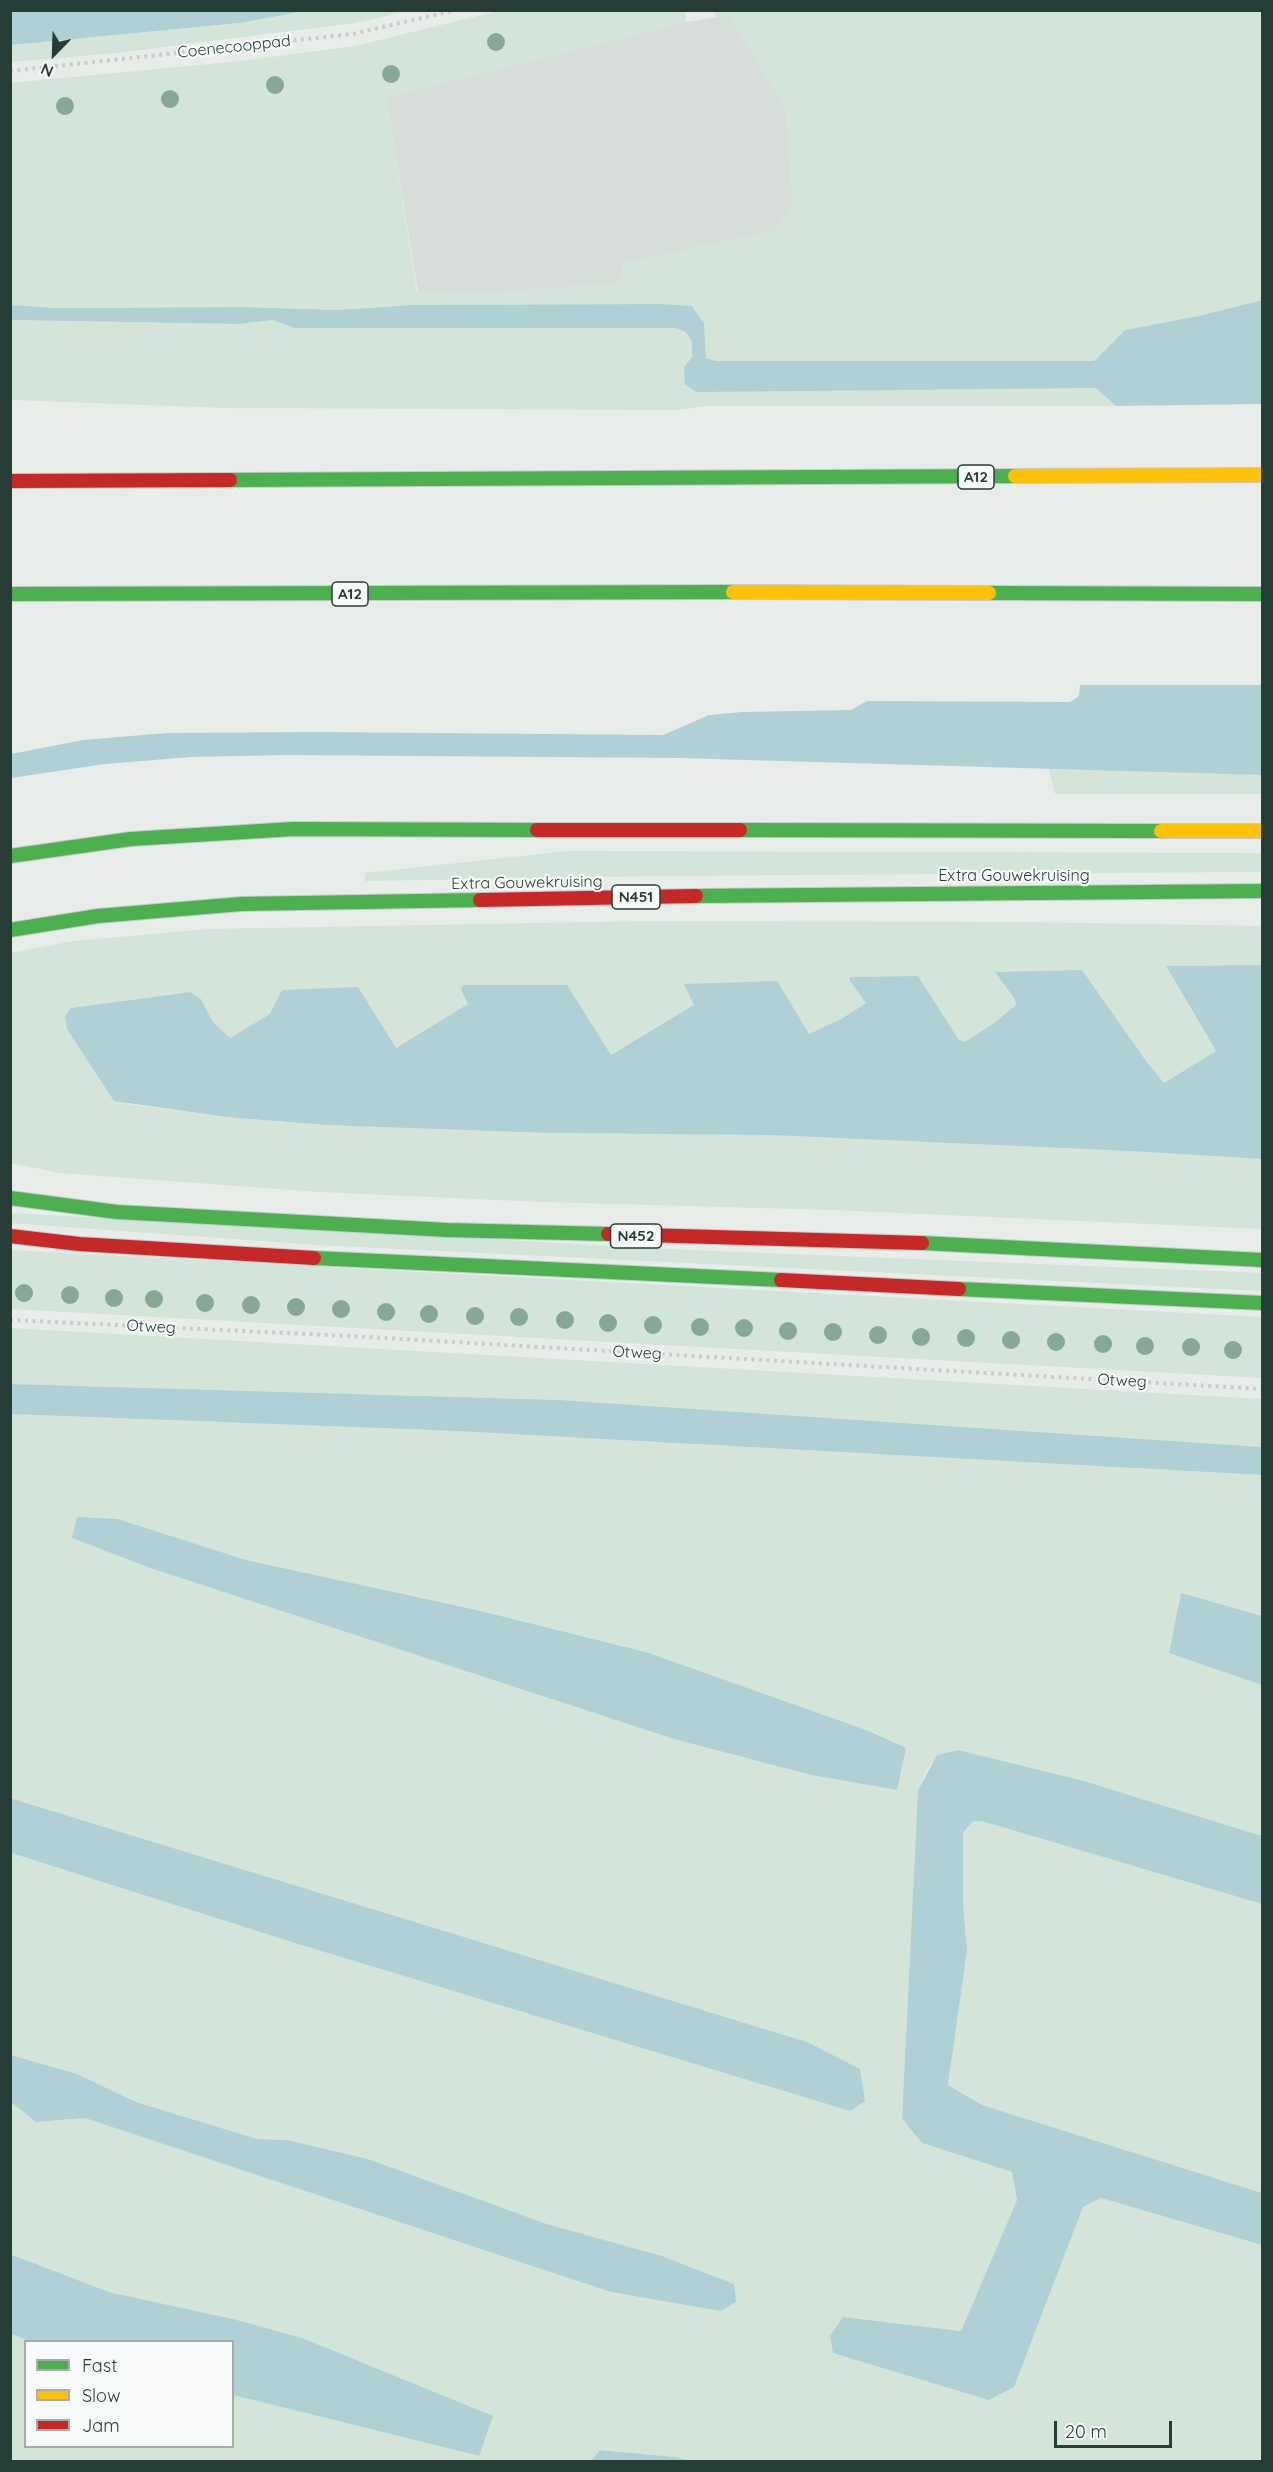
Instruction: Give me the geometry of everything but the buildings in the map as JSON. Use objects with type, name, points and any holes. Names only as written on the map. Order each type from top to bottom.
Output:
[{"type":"main road","name":"A12","points":[[10,481],[1263,476]]},
{"type":"main road","name":"A12","points":[[10,594],[690,592],[1263,594]]},
{"type":"main road","points":[[10,856],[131,839],[293,829],[1263,831]]},
{"type":"main road","name":"Extra Gouwekruising","points":[[10,930],[98,916],[241,904],[882,893],[1263,891]]},
{"type":"main road","name":"N452","points":[[10,1198],[117,1212],[376,1227],[531,1234],[919,1243],[1263,1260]]},
{"type":"main road","name":"N452","points":[[10,1236],[79,1244],[315,1258],[1263,1303]]},
{"type":"path","name":"Coenecooppad","points":[[10,71],[353,34],[456,10]]},
{"type":"path","name":"Otweg","points":[[10,1320],[362,1336],[1263,1389]]},
{"type":"shaded area","points":[[729,15],[786,107],[793,205],[776,231],[624,263],[620,284],[475,294],[418,292],[386,97],[686,22]]},
{"type":"green space","points":[[305,11],[408,11],[355,23],[116,53],[11,62],[10,45],[240,23]]},
{"type":"green space","points":[[498,11],[685,11],[686,22],[386,97],[417,292],[475,294],[620,284],[624,263],[776,231],[793,205],[786,107],[729,15],[716,18],[715,11],[1262,11],[1262,300],[1198,316],[1125,330],[1094,361],[716,361],[706,358],[704,323],[692,306],[661,304],[413,305],[338,310],[243,307],[57,308],[11,305],[10,83],[241,61],[355,46]]},
{"type":"green space","points":[[11,320],[239,324],[273,320],[294,328],[675,328],[686,332],[692,342],[692,357],[684,367],[1096,388],[1116,406],[706,406],[678,410],[227,408],[11,400]]},
{"type":"green space","points":[[1048,767],[1262,775],[1262,794],[1055,794]]},
{"type":"green space","points":[[568,851],[1262,853],[1262,872],[661,876],[365,881],[365,873]]},
{"type":"green space","points":[[648,921],[1025,922],[1262,926],[1262,965],[1166,966],[1216,1052],[1164,1083],[1146,1061],[996,973],[1016,999],[1016,1005],[965,1042],[959,1041],[918,976],[850,977],[849,980],[866,1003],[841,1019],[809,1034],[685,984],[695,1005],[611,1055],[463,986],[461,990],[468,1004],[396,1048],[270,1014],[230,1038],[213,1022],[201,999],[190,992],[71,1008],[128,1104],[226,1117],[325,1125],[547,1133],[770,1135],[1262,1159],[1262,1229],[832,1210],[543,1202],[320,1192],[60,1173],[10,1163],[10,953],[74,941],[209,929]]},
{"type":"green space","points":[[11,1213],[690,1250],[1262,1273],[1262,1291],[317,1245],[11,1223]]},
{"type":"green space","points":[[10,1250],[1262,1317],[1262,1378],[11,1309]]},
{"type":"green space","points":[[11,1328],[1262,1399],[1262,1447],[560,1400],[11,1384]]},
{"type":"green space","points":[[11,1414],[456,1431],[1262,1475],[1262,1616],[1181,1594],[1169,1652],[1262,1685],[1262,1836],[1084,1781],[958,1750],[937,1755],[927,1770],[918,1790],[902,2119],[922,2143],[1012,2172],[1017,2200],[961,2331],[843,2317],[1014,2387],[1083,2207],[1101,2198],[1262,2245],[1262,2461],[691,2462],[675,2457],[600,2450],[591,2462],[11,2461],[11,2334],[30,2340],[24,2340],[24,2448],[234,2448],[234,2395],[479,2456],[233,2319],[109,2292],[11,2254],[11,2102],[36,2122],[85,2118],[734,2284],[662,2256],[547,2224],[368,2159],[287,2140],[257,2139],[136,2102],[77,2074],[11,2055],[10,1853],[298,1944],[850,2111],[807,2042],[11,1798]],"holes":[[[118,1519],[246,1560],[477,1610],[646,1652],[869,1731],[906,1748],[674,1739],[150,1568],[72,1538]]]},
{"type":"green space","points":[[973,1821],[985,1822],[1262,1904],[1262,2193],[982,2105],[948,2085],[967,1951],[963,1903],[963,1834]]},
{"type":"water","points":[[26,10],[305,11],[240,23],[11,45],[11,12]]},
{"type":"water","points":[[1262,300],[1262,404],[1116,406],[1096,388],[696,392],[685,384],[684,367],[692,357],[692,342],[686,332],[675,328],[294,328],[273,320],[239,324],[10,320],[11,305],[57,308],[243,307],[338,310],[413,305],[661,304],[692,306],[704,323],[706,358],[716,361],[1094,361],[1125,330],[1198,316]]},
{"type":"water","points":[[1080,685],[1262,685],[1262,775],[678,758],[287,755],[191,757],[105,764],[11,778],[11,754],[83,740],[167,733],[663,735],[709,715],[742,712],[851,710],[867,701],[1070,702],[1079,696]]},
{"type":"water","points":[[1262,965],[1262,1159],[770,1135],[547,1133],[325,1125],[226,1117],[114,1101],[67,1029],[65,1016],[71,1008],[190,992],[201,999],[213,1022],[230,1038],[270,1014],[282,990],[358,987],[396,1048],[468,1004],[461,990],[463,985],[567,985],[611,1055],[694,1005],[684,984],[777,981],[809,1034],[841,1019],[866,1003],[849,980],[850,977],[918,976],[959,1040],[965,1042],[1016,1005],[1015,999],[995,972],[1082,970],[1164,1083],[1216,1051],[1166,966]]},
{"type":"water","points":[[10,1384],[560,1400],[1262,1447],[1262,1475],[456,1431],[11,1414]]},
{"type":"water","points":[[77,1517],[118,1519],[246,1560],[477,1610],[646,1652],[869,1731],[906,1748],[897,1790],[812,1775],[674,1739],[150,1568],[72,1538]]},
{"type":"water","points":[[1181,1593],[1262,1616],[1262,1685],[1169,1653]]},
{"type":"water","points":[[958,1750],[1084,1781],[1262,1836],[1262,1904],[985,1822],[973,1821],[963,1833],[963,1903],[967,1951],[948,2085],[982,2105],[1262,2193],[1262,2245],[1101,2198],[1083,2207],[1014,2387],[989,2400],[833,2353],[830,2336],[843,2317],[961,2331],[1017,2200],[1012,2172],[922,2143],[902,2119],[918,1790],[937,1755]]},
{"type":"water","points":[[10,1798],[807,2042],[860,2069],[865,2101],[850,2111],[298,1944],[11,1853]]},
{"type":"water","points":[[11,2055],[77,2074],[136,2102],[257,2139],[287,2140],[368,2159],[547,2224],[662,2256],[734,2284],[736,2302],[721,2311],[611,2292],[85,2118],[36,2122],[11,2102]]},
{"type":"water","points":[[10,2254],[109,2292],[233,2319],[302,2338],[493,2416],[479,2456],[234,2395],[234,2340],[28,2340],[11,2334]]},
{"type":"water","points":[[600,2450],[675,2457],[691,2461],[591,2461]]},
{"type":"traffic: fast","points":[[230,480],[1015,476]]},
{"type":"traffic: fast","points":[[10,594],[733,592]]},
{"type":"traffic: fast","points":[[989,593],[1262,594]]},
{"type":"traffic: fast","points":[[10,856],[131,839],[293,829],[537,830]]},
{"type":"traffic: fast","points":[[740,830],[1161,831]]},
{"type":"traffic: fast","points":[[696,896],[1262,891]]},
{"type":"traffic: fast","points":[[10,930],[98,916],[241,904],[480,900]]},
{"type":"traffic: fast","points":[[10,1198],[117,1212],[447,1230],[608,1234]]},
{"type":"traffic: fast","points":[[922,1243],[1262,1260]]},
{"type":"traffic: fast","points":[[314,1258],[781,1280]]},
{"type":"traffic: fast","points":[[959,1289],[1262,1303]]},
{"type":"traffic: slow","points":[[1015,476],[1262,475]]},
{"type":"traffic: slow","points":[[733,592],[989,593]]},
{"type":"traffic: slow","points":[[1161,831],[1262,831]]},
{"type":"traffic: jam","points":[[10,481],[230,480]]},
{"type":"traffic: jam","points":[[537,830],[740,830]]},
{"type":"traffic: jam","points":[[480,900],[696,896]]},
{"type":"traffic: jam","points":[[608,1234],[922,1243]]},
{"type":"traffic: jam","points":[[10,1236],[79,1244],[314,1258]]},
{"type":"traffic: jam","points":[[781,1280],[959,1289]]}]
